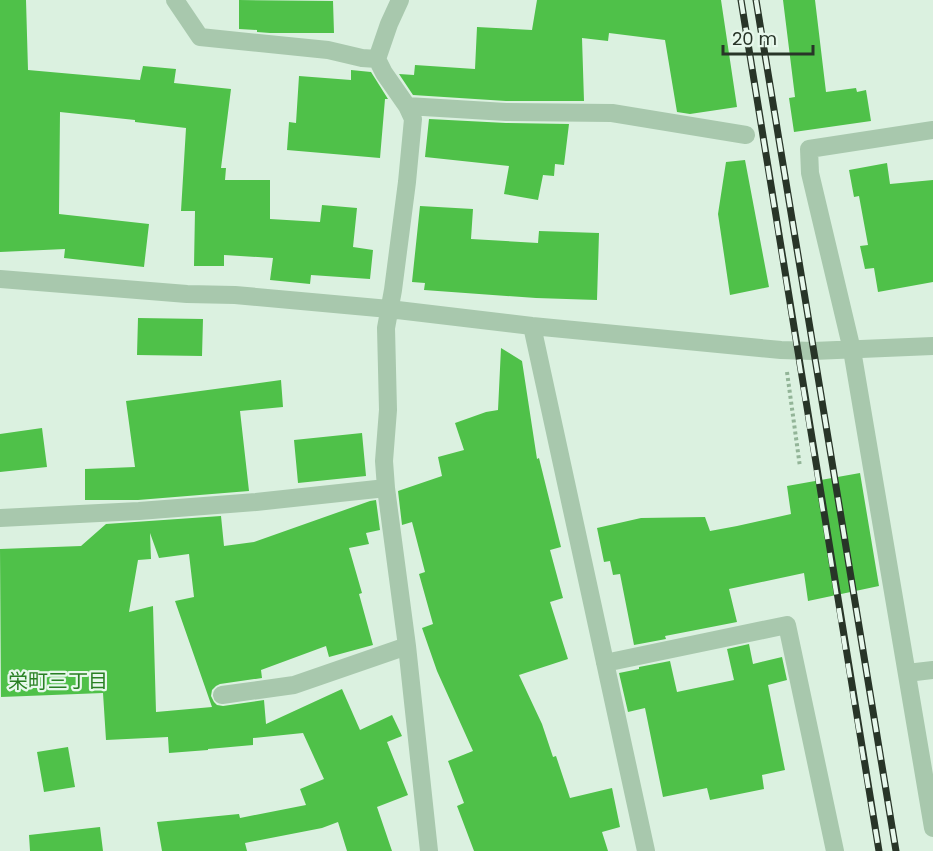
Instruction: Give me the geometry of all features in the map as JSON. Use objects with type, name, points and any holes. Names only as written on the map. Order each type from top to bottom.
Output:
[{"type":"street","points":[[175,0],[200,37],[328,50],[377,59]]},
{"type":"street","points":[[400,0],[377,59],[407,106],[413,120],[407,182],[386,328],[388,410],[384,461],[429,851]]},
{"type":"street","points":[[407,106],[506,112],[612,113],[746,135]]},
{"type":"street","points":[[933,130],[809,149],[810,173],[852,350],[933,828]]},
{"type":"street","points":[[0,279],[187,294],[235,295],[781,350],[852,350],[933,346]]},
{"type":"street","points":[[532,326],[646,851]]},
{"type":"street","points":[[0,518],[256,502],[386,488]]},
{"type":"street","points":[[605,663],[787,625],[835,851]]},
{"type":"street","points":[[222,695],[294,685],[406,646]]},
{"type":"street","points":[[907,673],[933,670]]},
{"type":"path","points":[[786,365],[800,467]]},
{"type":"building","points":[[0,0],[26,0],[28,70],[140,80],[143,66],[176,69],[174,83],[231,89],[221,168],[226,168],[225,180],[270,180],[270,219],[320,222],[322,205],[357,208],[353,247],[373,250],[370,279],[311,275],[310,284],[270,280],[273,258],[224,255],[224,266],[194,266],[195,211],[181,211],[186,128],[60,112],[59,214],[149,224],[144,267],[64,258],[65,249],[0,252]]},
{"type":"building","points":[[239,0],[333,1],[334,33],[270,33],[239,29]]},
{"type":"building","points":[[537,0],[721,0],[737,107],[690,114],[677,112],[665,40],[609,33],[608,41],[582,38],[584,101],[506,101],[413,95],[399,74],[414,75],[415,65],[475,69],[477,27],[532,30]]},
{"type":"building","points":[[783,0],[815,0],[826,92],[856,88],[857,92],[866,90],[871,121],[794,132],[789,98],[795,97]]},
{"type":"building","points":[[351,70],[371,72],[388,99],[385,99],[380,158],[287,150],[289,122],[296,123],[299,76],[351,80]]},
{"type":"building","points":[[429,119],[569,124],[564,165],[555,164],[554,176],[543,175],[538,200],[504,194],[509,166],[425,157]]},
{"type":"building","points":[[745,160],[769,287],[730,295],[718,214],[726,162]]},
{"type":"building","points":[[887,163],[890,184],[933,180],[933,282],[878,292],[874,268],[865,269],[860,246],[868,245],[859,196],[854,197],[849,170]]},
{"type":"building","points":[[420,206],[473,209],[471,239],[538,243],[539,231],[599,233],[597,300],[424,290],[425,283],[412,282]]},
{"type":"building","points":[[138,318],[203,319],[202,356],[137,355]]},
{"type":"building","points":[[501,348],[522,361],[537,459],[539,458],[561,547],[550,550],[563,598],[550,602],[568,659],[519,675],[542,724],[553,757],[556,756],[570,798],[612,788],[620,827],[602,832],[608,851],[474,851],[457,806],[464,803],[448,761],[473,751],[437,671],[422,628],[433,624],[419,574],[425,572],[412,522],[402,525],[398,491],[442,476],[438,457],[464,450],[455,423],[498,410]]},
{"type":"building","points":[[281,380],[283,407],[240,411],[249,491],[138,500],[85,500],[85,469],[135,467],[126,401]]},
{"type":"building","points":[[42,428],[47,467],[0,472],[0,434]]},
{"type":"building","points":[[362,433],[366,476],[298,483],[294,440]]},
{"type":"building","points":[[860,473],[879,586],[808,601],[804,573],[729,589],[737,622],[665,636],[666,639],[634,645],[620,574],[613,575],[610,561],[604,562],[597,528],[641,518],[705,517],[710,531],[737,526],[791,514],[787,486]]},
{"type":"building","points":[[376,500],[380,530],[366,533],[369,544],[349,548],[362,593],[359,594],[373,645],[329,657],[326,646],[261,670],[262,678],[220,684],[212,690],[211,696],[217,705],[223,706],[264,700],[266,724],[342,689],[360,730],[392,715],[402,736],[387,742],[408,795],[377,807],[392,851],[347,851],[338,822],[322,828],[245,843],[247,851],[162,851],[157,822],[239,814],[240,818],[306,805],[300,789],[324,779],[303,733],[253,738],[253,745],[169,753],[168,737],[106,740],[103,693],[1,697],[0,549],[81,546],[106,524],[221,516],[224,546],[254,542]],"holes":[[[150,533],[159,558],[189,554],[194,597],[175,601],[212,707],[156,712],[153,606],[129,612],[138,560],[151,559]]]},
{"type":"building","points":[[749,644],[753,664],[782,657],[787,680],[768,685],[785,770],[762,775],[764,789],[710,800],[707,788],[663,797],[645,708],[628,712],[619,673],[670,661],[677,692],[734,680],[727,649]]},
{"type":"building","points":[[68,747],[75,787],[44,792],[37,752]]},
{"type":"building","points":[[100,827],[103,851],[30,851],[29,835]]},
{"type":"railway","points":[[741,0],[879,851]]},
{"type":"railway","points":[[756,0],[896,851]]},
{"type":"district","name":"栄町三丁目","points":[[58,681]]}]
